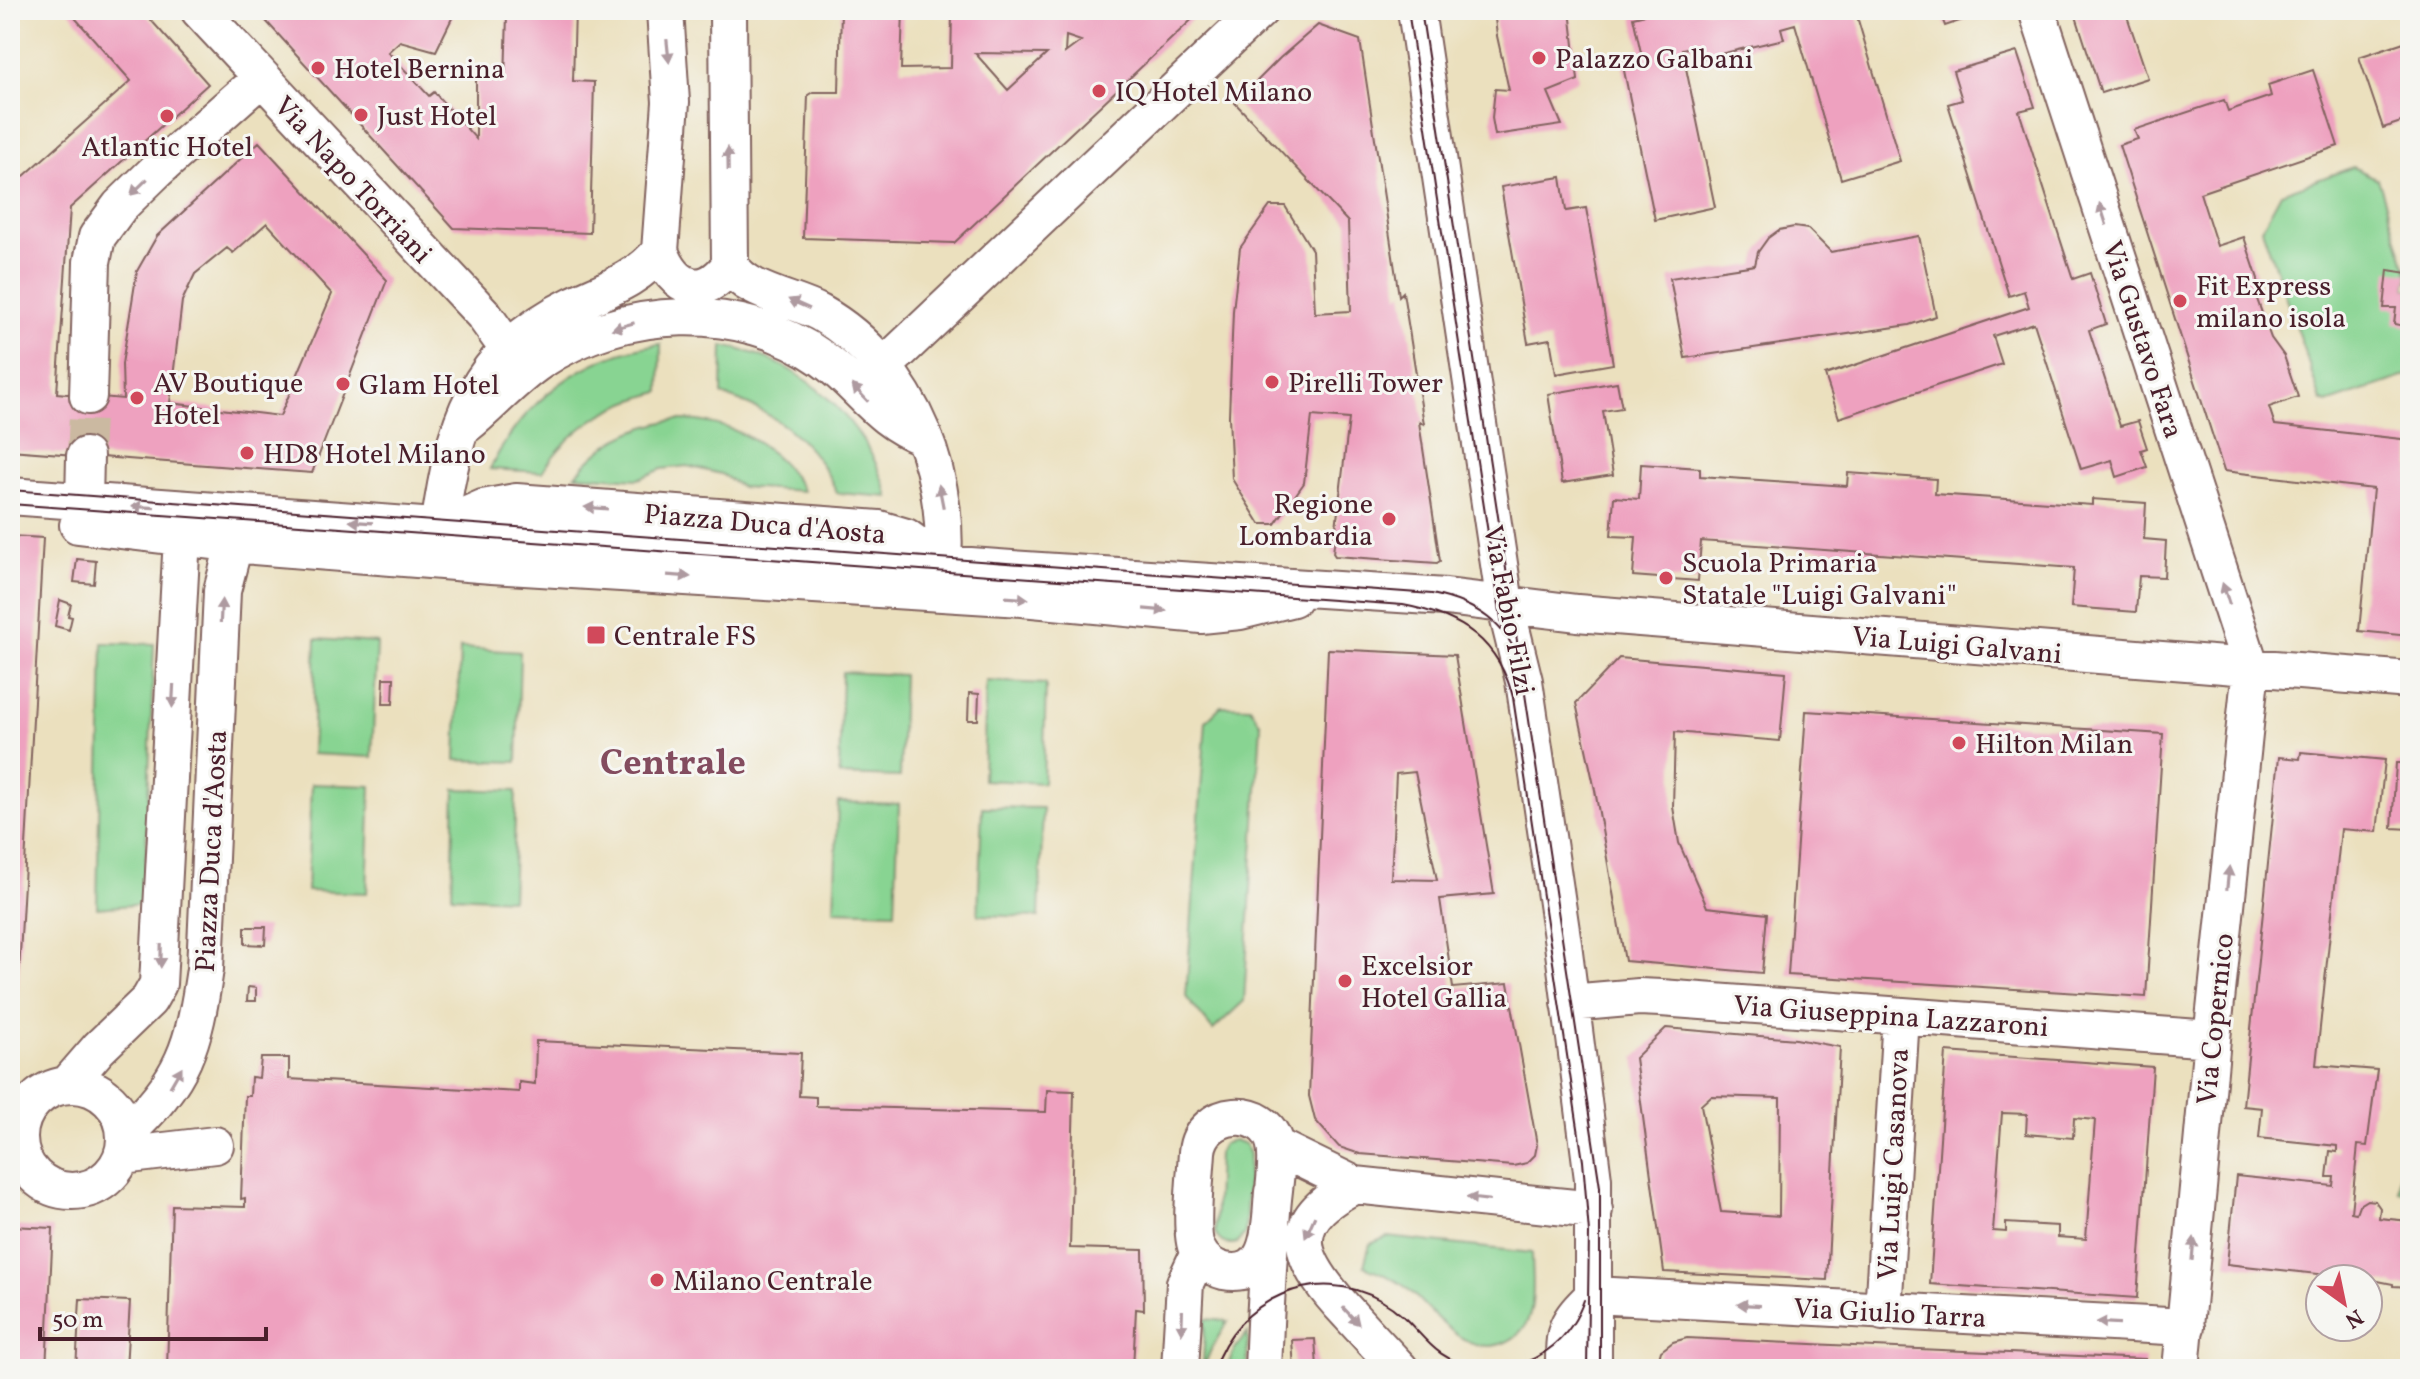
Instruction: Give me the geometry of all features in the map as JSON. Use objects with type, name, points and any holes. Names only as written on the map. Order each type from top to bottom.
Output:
[{"type":"street","name":"Via Napo Torriani","points":[[199,10],[260,79],[483,314],[508,349]]},
{"type":"street","points":[[665,10],[671,102],[661,244],[672,274],[688,286],[703,286],[714,281],[730,251]]},
{"type":"street","points":[[728,10],[730,251],[736,274],[754,287],[794,301],[829,319],[884,366],[910,406],[942,498],[945,532],[941,578]]},
{"type":"street","points":[[884,366],[1260,10]]},
{"type":"street","name":"Via Fabio Filzi","points":[[1416,10],[1505,604],[1523,673],[1593,1179],[1593,1369]]},
{"type":"street","name":"Via Gustavo Fara","points":[[2037,10],[2251,668]]},
{"type":"street","points":[[88,396],[92,262],[94,245],[102,229],[120,206],[156,171],[260,79]]},
{"type":"street","points":[[462,562],[439,528],[446,476],[459,432],[478,386],[508,349],[559,312],[639,272],[661,244]]},
{"type":"street","points":[[459,432],[539,362],[565,348],[625,324],[696,317],[760,328],[812,352],[843,376],[880,413],[923,437]]},
{"type":"street","points":[[84,514],[85,456]]},
{"type":"street","points":[[10,496],[84,514]]},
{"type":"street","name":"Piazza Duca d'Aosta","points":[[84,514],[192,525],[439,528],[483,508],[516,502],[879,529],[906,537],[941,578]]},
{"type":"street","points":[[10,519],[84,514]]},
{"type":"street","name":"Piazza Duca d'Aosta","points":[[192,525],[234,545],[462,562],[941,578],[1203,598],[1255,608],[1321,589],[1505,604]]},
{"type":"street","name":"Piazza Duca d'Aosta","points":[[67,1085],[99,1048],[149,1000],[160,976],[192,525]]},
{"type":"street","name":"Piazza Duca d'Aosta","points":[[124,1145],[177,1077],[192,1040],[200,1004],[205,969],[222,591],[234,545]]},
{"type":"street","name":"Via Luigi Galvani","points":[[1505,604],[1577,613],[2410,680]]},
{"type":"street","name":"Via Copernico","points":[[2181,1369],[2251,668]]},
{"type":"street","name":"Via Giuseppina Lazzaroni","points":[[1570,1003],[1650,998],[2212,1039]]},
{"type":"street","name":"Via Luigi Casanova","points":[[1883,1312],[1901,1016]]},
{"type":"street","points":[[67,1085],[88,1087],[106,1097],[119,1114],[124,1145],[114,1171],[100,1183],[78,1191],[58,1190],[45,1185],[29,1171],[15,1129],[36,1098],[50,1089],[67,1085]]},
{"type":"street","points":[[1263,1369],[1273,1192],[1275,1146],[1266,1130],[1244,1117],[1223,1119],[1205,1132],[1198,1145],[1194,1230],[1199,1253],[1217,1269],[1232,1272],[1245,1270],[1256,1264],[1267,1250],[1273,1192]]},
{"type":"street","points":[[124,1145],[215,1145]]},
{"type":"street","points":[[1275,1146],[1355,1185],[1594,1210]]},
{"type":"street","points":[[1355,1185],[1328,1201],[1310,1221],[1305,1232],[1306,1251],[1312,1269],[1327,1291],[1400,1369]]},
{"type":"street","points":[[1180,1369],[1185,1283],[1199,1253]]},
{"type":"street","points":[[1564,1369],[1565,1329],[1594,1295]]},
{"type":"street","name":"Via Giulio Tarra","points":[[1594,1295],[2186,1327]]},
{"type":"green space","points":[[2353,167],[2378,179],[2408,273],[2405,289],[2410,290],[2409,375],[2327,403],[2321,400],[2262,228],[2281,193]]},
{"type":"green space","points":[[661,344],[660,392],[624,404],[593,420],[566,442],[542,472],[490,469],[520,422],[559,384],[607,358]]},
{"type":"green space","points":[[723,346],[779,364],[805,379],[827,398],[865,443],[889,497],[837,493],[817,458],[791,431],[759,410],[722,395]]},
{"type":"green space","points":[[675,420],[714,424],[749,438],[779,460],[803,491],[741,487],[721,474],[687,466],[662,469],[638,479],[576,475],[596,453],[620,437],[646,426]]},
{"type":"green space","points":[[316,639],[377,643],[372,757],[312,754]]},
{"type":"green space","points":[[103,643],[154,644],[144,904],[97,908]]},
{"type":"green space","points":[[460,648],[520,652],[517,762],[456,760]]},
{"type":"green space","points":[[842,672],[903,675],[900,777],[839,775]]},
{"type":"green space","points":[[986,681],[1046,684],[1043,783],[983,780]]},
{"type":"green space","points":[[1221,706],[1250,707],[1261,724],[1244,1001],[1213,1030],[1186,997],[1206,721]]},
{"type":"green space","points":[[311,784],[371,786],[367,893],[307,891]]},
{"type":"green space","points":[[455,789],[516,791],[512,899],[452,896]]},
{"type":"green space","points":[[838,802],[899,804],[895,912],[834,910]]},
{"type":"green space","points":[[982,807],[1043,808],[1039,917],[978,915]]},
{"type":"green space","points":[[2405,1107],[2410,1107],[2410,1193],[2399,1192]]},
{"type":"green space","points":[[1234,1140],[1245,1144],[1249,1155],[1245,1233],[1237,1243],[1229,1244],[1223,1243],[1215,1232],[1218,1153],[1223,1144]]},
{"type":"green space","points":[[1387,1237],[1532,1253],[1532,1304],[1525,1326],[1506,1342],[1491,1346],[1477,1345],[1451,1331],[1403,1285],[1364,1266],[1370,1244]]},
{"type":"green space","points":[[1205,1319],[1228,1321],[1203,1369]]},
{"type":"green space","points":[[1248,1332],[1247,1369],[1226,1369],[1235,1349]]},
{"type":"building","points":[[68,10],[142,10],[208,84],[70,208],[57,393],[123,399],[122,364],[137,271],[157,236],[259,142],[387,280],[312,473],[10,450],[10,175],[24,176],[131,81]],"holes":[[[267,223],[332,294],[280,416],[170,403],[182,301],[195,274],[227,248],[233,253]]]},
{"type":"building","points":[[256,10],[456,10],[436,51],[400,41],[388,52],[429,96],[434,92],[476,139],[476,78],[505,80],[507,15],[491,14],[491,10],[575,10],[573,81],[594,82],[590,233],[454,228]]},
{"type":"building","points":[[841,10],[903,10],[901,69],[951,68],[952,10],[1067,10],[1067,16],[1082,19],[1092,10],[1202,10],[954,243],[803,238],[808,95],[813,92],[839,92]],"holes":[[[1066,36],[1081,41],[1065,53]],[[975,53],[1047,54],[1008,90]]]},
{"type":"building","name":"Palazzo Galbani","points":[[1494,10],[1570,10],[1578,80],[1548,92],[1562,125],[1495,135],[1492,118],[1495,89],[1509,90]]},
{"type":"building","points":[[1662,10],[1855,10],[1900,161],[1841,179],[1795,24],[1781,28],[1784,39],[1699,59],[1696,46],[1682,49],[1715,207],[1655,220],[1622,61],[1642,57],[1633,17]]},
{"type":"building","points":[[1939,10],[1989,10],[1989,11],[1945,26]]},
{"type":"building","points":[[2074,10],[2125,10],[2148,78],[2101,93]]},
{"type":"building","points":[[2232,10],[2266,10],[2265,15]]},
{"type":"building","points":[[1318,25],[1360,40],[1399,296],[1403,292],[1424,424],[1419,422],[1440,561],[1437,563],[1335,556],[1333,553],[1349,419],[1312,416],[1304,483],[1275,524],[1260,524],[1232,479],[1229,416],[1233,311],[1240,248],[1270,206],[1285,206],[1312,250],[1315,313],[1351,311],[1348,222],[1235,103]]},
{"type":"building","points":[[2410,40],[2410,119],[2383,128],[2359,57]]},
{"type":"building","points":[[2017,52],[2035,107],[2019,111],[2073,279],[2090,273],[2106,324],[2089,330],[2120,426],[2138,421],[2147,448],[2141,450],[2147,467],[2117,477],[2112,460],[2081,469],[2034,323],[1993,336],[2002,364],[1839,418],[1825,375],[2029,307],[2024,291],[2009,296],[1948,104],[1962,100],[1953,71]]},
{"type":"building","points":[[2313,70],[2338,146],[2200,193],[2217,246],[2244,237],[2258,279],[2257,299],[2271,338],[2284,356],[2298,397],[2269,407],[2275,425],[2410,440],[2410,636],[2359,631],[2373,489],[2224,471],[2119,145],[2138,139],[2134,130],[2224,100],[2228,111],[2271,96],[2268,85]]},
{"type":"building","points":[[1561,177],[1566,211],[1586,208],[1613,364],[1556,374],[1550,339],[1528,343],[1501,187]]},
{"type":"building","points":[[1794,227],[1808,229],[1831,252],[1919,236],[1936,316],[1909,325],[1685,358],[1670,278],[1755,265],[1758,252],[1768,238],[1779,230]]},
{"type":"building","points":[[2388,270],[2408,273],[2405,289],[2410,290],[2410,327],[2394,324],[2396,308],[2384,308]]},
{"type":"building","points":[[1617,382],[1622,408],[1603,411],[1613,475],[1562,483],[1548,394]]},
{"type":"building","points":[[1641,464],[1700,468],[1700,476],[1847,486],[1848,473],[1936,479],[1935,494],[2092,505],[2092,499],[2146,503],[2144,539],[2166,541],[2164,577],[2139,576],[2136,612],[2071,607],[2074,568],[1701,541],[1698,581],[1633,576],[1636,537],[1611,536],[1614,497],[1639,499]]},
{"type":"building","points":[[10,536],[43,538],[15,1046],[10,1050]]},
{"type":"building","points":[[77,559],[96,561],[94,584],[74,582]]},
{"type":"building","points":[[60,600],[71,604],[69,630],[55,626]]},
{"type":"building","points":[[1328,649],[1455,655],[1494,894],[1440,899],[1453,988],[1508,983],[1537,1145],[1535,1155],[1527,1163],[1513,1166],[1360,1154],[1339,1147],[1315,1120],[1309,1096]],"holes":[[[1415,772],[1437,880],[1391,879],[1396,774]]]},
{"type":"building","points":[[1619,658],[1786,672],[1780,741],[1675,732],[1673,807],[1679,843],[1707,907],[1767,914],[1762,973],[1625,961],[1595,790],[1576,703]]},
{"type":"building","points":[[384,678],[394,678],[393,704],[383,704]]},
{"type":"building","points":[[969,693],[979,694],[978,720],[968,720]]},
{"type":"building","points":[[1806,711],[2163,734],[2146,997],[1788,975]]},
{"type":"building","points":[[2301,752],[2385,760],[2377,832],[2341,829],[2316,1065],[2377,1070],[2367,1146],[2358,1145],[2351,1212],[2356,1213],[2359,1205],[2367,1200],[2375,1201],[2380,1208],[2379,1218],[2410,1221],[2410,1287],[2384,1282],[2384,1263],[2304,1263],[2304,1272],[2227,1264],[2236,1176],[2333,1186],[2334,1177],[2327,1177],[2330,1151],[2337,1152],[2337,1146],[2259,1138],[2262,1108],[2243,1106],[2279,757],[2300,759]]},
{"type":"building","points":[[2396,763],[2410,763],[2410,829],[2392,828]]},
{"type":"building","points":[[245,927],[266,927],[265,945],[245,944]]},
{"type":"building","points":[[248,987],[256,988],[256,1001],[247,1001]]},
{"type":"building","points":[[1666,1028],[1796,1039],[1840,1047],[1827,1280],[1664,1272],[1635,1058]],"holes":[[[1711,1096],[1780,1098],[1779,1216],[1721,1212],[1701,1105]]]},
{"type":"building","points":[[536,1041],[801,1053],[799,1096],[816,1097],[816,1106],[1046,1112],[1047,1090],[1074,1091],[1070,1248],[1143,1250],[1144,1310],[1136,1309],[1133,1369],[167,1369],[172,1205],[245,1207],[245,1198],[241,1199],[245,1096],[250,1096],[251,1077],[259,1078],[261,1058],[289,1058],[289,1079],[519,1092],[519,1082],[535,1084]]},
{"type":"building","points":[[1946,1052],[2153,1067],[2137,1298],[1930,1284]],"holes":[[[2002,1113],[2027,1114],[2026,1134],[2073,1138],[2074,1118],[2095,1120],[2086,1239],[2058,1237],[2058,1226],[2006,1223],[2006,1232],[1993,1231]]]},
{"type":"building","points":[[10,1226],[53,1228],[46,1369],[10,1369]]},
{"type":"building","points":[[80,1299],[130,1301],[126,1369],[76,1369]]},
{"type":"building","points":[[1687,1338],[2145,1359],[2144,1369],[1656,1369],[1661,1351],[1673,1342]]},
{"type":"building","points":[[1315,1339],[1317,1367],[1294,1369],[1292,1340]]},
{"type":"building","points":[[2217,1364],[2278,1366],[2278,1369],[2217,1369]]},
{"type":"tunnel","points":[[85,456],[88,396]]},
{"type":"tram line","points":[[1408,10],[1503,631]]},
{"type":"tram line","points":[[1421,10],[1600,1187],[1600,1369]]},
{"type":"tram line","points":[[10,490],[1432,594],[1462,603],[1499,627],[1516,652],[1522,668]]},
{"type":"tram line","points":[[10,504],[1403,605],[1443,616],[1475,634],[1499,662],[1514,701]]},
{"type":"tram line","points":[[1512,691],[1583,1161],[1589,1233],[1587,1369]]},
{"type":"tram line","points":[[1214,1369],[1225,1344],[1260,1307],[1282,1294],[1306,1287],[1331,1286],[1357,1290],[1382,1301],[1396,1310],[1446,1357],[1480,1369]]},
{"type":"tram line","points":[[1503,1369],[1530,1360],[1553,1346],[1571,1326],[1584,1300]]},
{"type":"place","name":"Palazzo Galbani","points":[[1539,58]]},
{"type":"place","name":"Hotel Bernina","points":[[318,68]]},
{"type":"place","name":"IQ Hotel Milano","points":[[1099,91]]},
{"type":"place","name":"Just Hotel","points":[[361,115]]},
{"type":"place","name":"Atlantic Hotel","points":[[167,116]]},
{"type":"place","name":"Fit Express milano isola","points":[[2180,301]]},
{"type":"place","name":"Pirelli Tower","points":[[1272,382]]},
{"type":"place","name":"Glam Hotel","points":[[343,384]]},
{"type":"place","name":"AV Boutique Hotel","points":[[137,398]]},
{"type":"place","name":"HD8 Hotel Milano","points":[[247,453]]},
{"type":"place","name":"Regione Lombardia","points":[[1389,519]]},
{"type":"place","name":"Scuola Primaria Statale \"Luigi Galvani\"","points":[[1666,578]]},
{"type":"place","name":"Centrale FS","points":[[596,635]]},
{"type":"place","name":"Hilton Milan","points":[[1959,743]]},
{"type":"place","name":"Excelsior Hotel Gallia","points":[[1345,981]]},
{"type":"place","name":"Milano Centrale","points":[[657,1280]]},
{"type":"district","name":"Centrale","points":[[673,761]]}]
